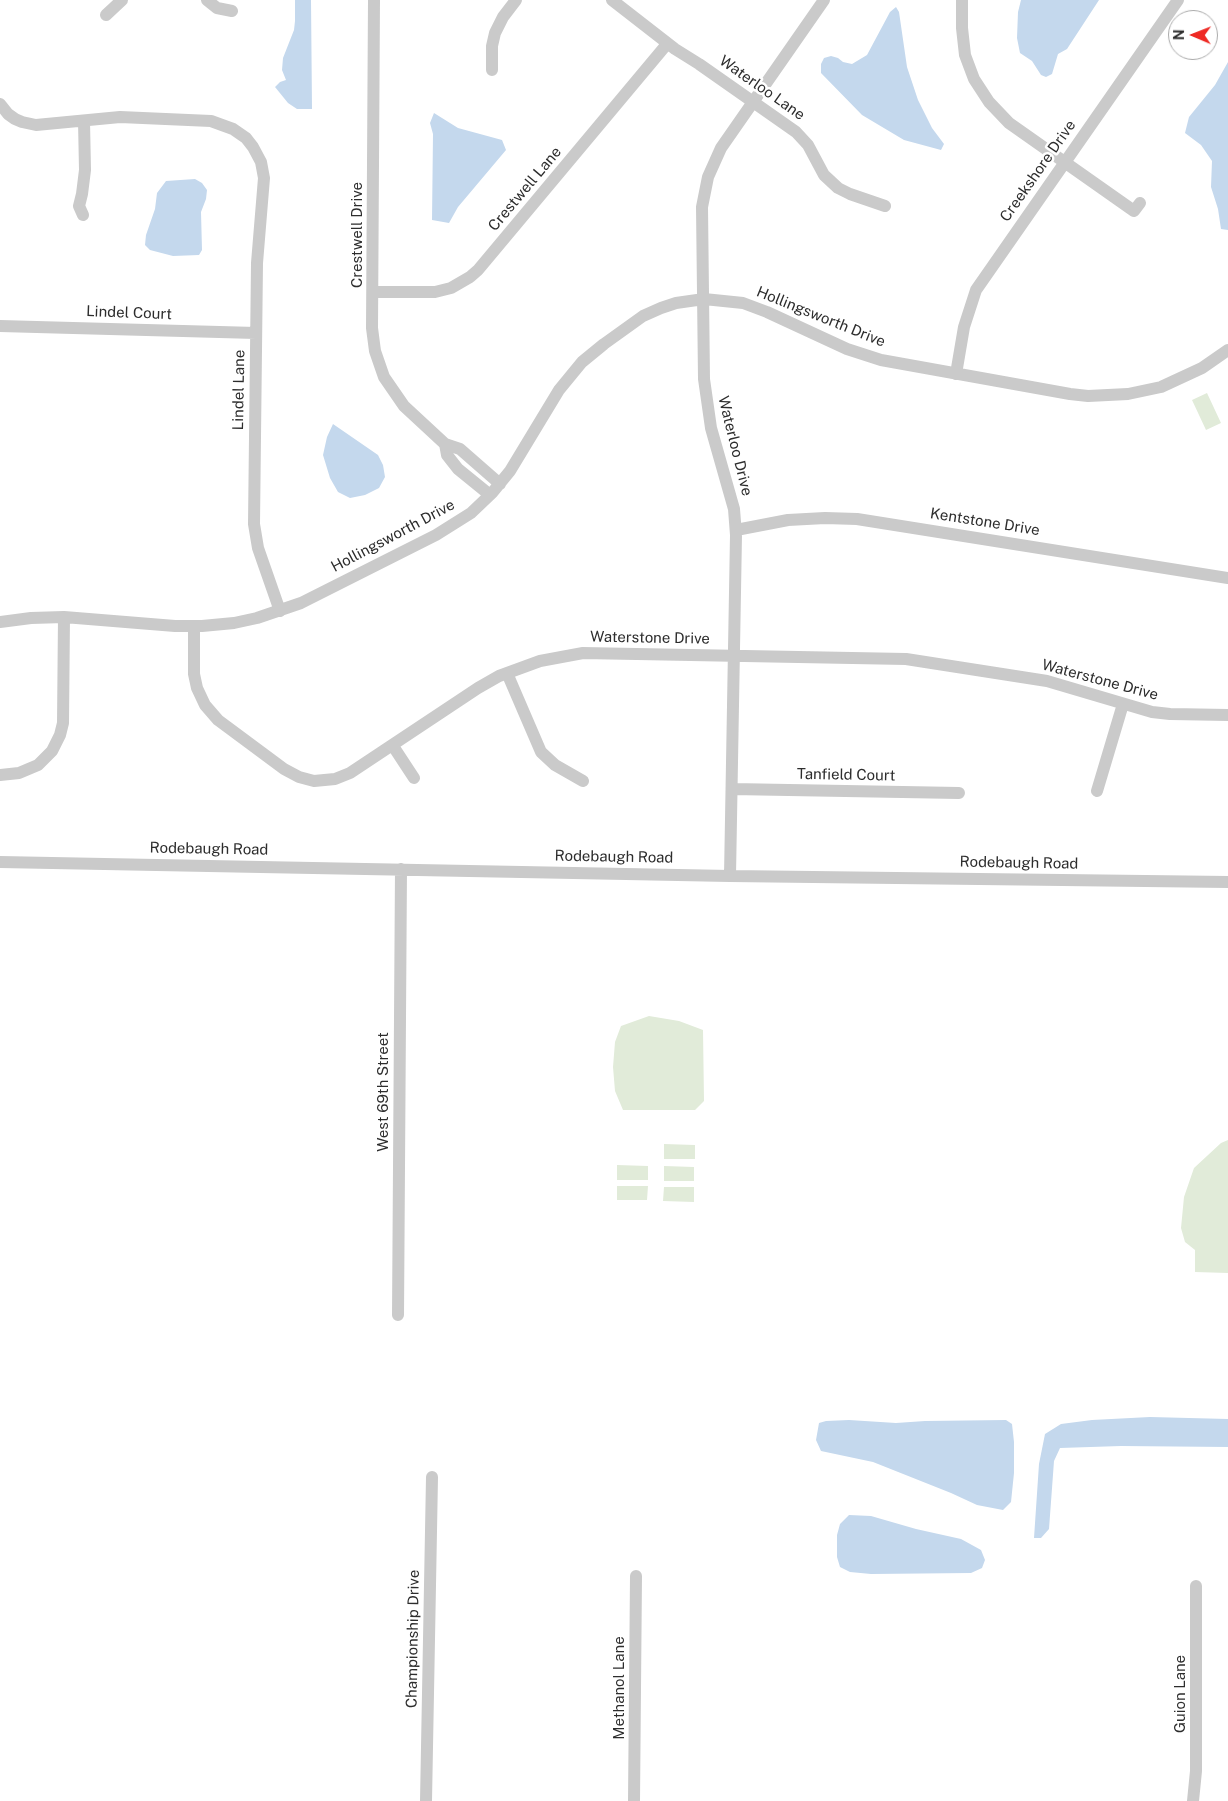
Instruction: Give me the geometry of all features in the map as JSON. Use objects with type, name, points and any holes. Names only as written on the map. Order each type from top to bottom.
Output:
[{"type":"street","points":[[106,15],[122,0]]},
{"type":"street","points":[[207,0],[217,8],[232,11]]},
{"type":"street","name":"Crestwell Drive","points":[[374,0],[373,292],[374,342],[377,356],[384,377],[404,406],[445,444],[460,449],[500,484]]},
{"type":"street","points":[[492,70],[492,46],[495,33],[503,17],[516,0]]},
{"type":"street","name":"Waterloo Lane","points":[[612,0],[668,44],[799,135],[812,151],[824,175],[834,185],[848,193],[885,206]]},
{"type":"street","name":"Waterloo Drive","points":[[730,876],[736,530],[730,491],[707,404],[703,369],[702,218],[704,194],[710,171],[721,148],[824,0]]},
{"type":"street","points":[[962,0],[963,44],[968,65],[988,102],[1009,123],[1134,211],[1140,203]]},
{"type":"street","name":"Creekshore Drive","points":[[956,374],[964,326],[976,290],[1178,0]]},
{"type":"street","name":"Crestwell Lane","points":[[373,292],[435,292],[450,288],[470,278],[668,44]]},
{"type":"street","points":[[2,110],[22,122],[34,125],[84,121],[85,170],[79,206],[83,215]]},
{"type":"street","name":"Lindel Lane","points":[[84,121],[130,117],[215,122],[233,129],[246,138],[253,147],[262,166],[263,186],[257,263],[254,524],[258,548],[280,611]]},
{"type":"street","name":"Hollingsworth Drive","points":[[0,622],[31,618],[64,617],[194,626],[242,622],[280,611],[309,599],[444,531],[464,518],[490,495],[515,465],[559,390],[574,371],[594,351],[640,319],[653,311],[676,303],[704,299],[730,301],[755,307],[864,355],[896,363],[1070,394],[1115,395],[1148,390],[1175,381],[1202,368],[1228,350]]},
{"type":"street","name":"Lindel Court","points":[[0,326],[256,333]]},
{"type":"street","name":"Crestwell Drive","points":[[445,444],[447,455],[458,469],[490,495]]},
{"type":"street","name":"Kentstone Drive","points":[[736,530],[788,520],[857,519],[1228,578]]},
{"type":"street","points":[[0,774],[19,773],[38,765],[52,751],[60,735],[63,723],[64,617]]},
{"type":"street","name":"Waterstone Drive","points":[[194,626],[194,674],[197,688],[205,705],[218,720],[291,773],[314,780],[335,779],[350,773],[478,688],[507,673],[540,661],[583,653],[906,659],[1047,681],[1148,711],[1165,714],[1228,715]]},
{"type":"street","points":[[507,673],[541,752],[554,765],[582,781]]},
{"type":"street","points":[[1097,791],[1123,704]]},
{"type":"street","points":[[393,746],[414,778]]},
{"type":"street","name":"Tanfield Court","points":[[732,789],[959,793]]},
{"type":"street","name":"Rodebaugh Road","points":[[0,862],[730,876],[1228,882]]},
{"type":"street","name":"West 69th Street","points":[[398,1315],[400,869]]},
{"type":"street","name":"Championship Drive","points":[[426,1801],[432,1476]]},
{"type":"street","name":"Methanol Lane","points":[[634,1801],[636,1576]]},
{"type":"street","name":"Guion Lane","points":[[1194,1801],[1196,1771],[1196,1586]]},
{"type":"green space","points":[[1207,393],[1221,423],[1206,430],[1192,400]]},
{"type":"green space","points":[[649,1016],[679,1021],[703,1030],[704,1101],[695,1110],[623,1110],[615,1091],[613,1067],[615,1042],[621,1026]]},
{"type":"green space","points":[[1228,1140],[1228,1273],[1195,1272],[1195,1250],[1185,1242],[1181,1228],[1184,1197],[1194,1168],[1221,1143]]},
{"type":"green space","points":[[664,1144],[695,1145],[695,1159],[664,1159]]},
{"type":"green space","points":[[617,1165],[648,1166],[648,1180],[617,1180]]},
{"type":"green space","points":[[664,1166],[694,1167],[694,1181],[664,1181]]},
{"type":"green space","points":[[617,1186],[648,1186],[647,1200],[617,1200]]},
{"type":"green space","points":[[664,1187],[694,1187],[694,1202],[663,1201]]},
{"type":"water","points":[[295,0],[311,0],[312,109],[297,109],[288,103],[275,87],[280,82],[286,80],[282,70],[283,58],[294,30]]},
{"type":"water","points":[[1021,0],[1099,0],[1067,49],[1058,54],[1052,74],[1046,77],[1041,75],[1032,61],[1020,53],[1017,38],[1018,12]]},
{"type":"water","points":[[896,7],[899,12],[907,67],[918,100],[932,128],[944,144],[941,150],[904,140],[862,115],[821,73],[821,64],[824,58],[831,56],[852,64],[867,55],[890,12]]},
{"type":"water","points":[[1228,62],[1228,230],[1221,229],[1218,209],[1211,187],[1212,161],[1201,145],[1185,133],[1189,117],[1215,85]]},
{"type":"water","points":[[434,113],[458,128],[502,140],[506,150],[458,207],[449,223],[432,220],[433,134],[430,123]]},
{"type":"water","points":[[195,179],[202,183],[207,190],[201,212],[202,250],[199,255],[173,256],[150,250],[145,245],[146,235],[155,209],[157,193],[166,181]]},
{"type":"water","points":[[333,424],[378,455],[383,465],[385,477],[379,488],[365,495],[350,498],[338,492],[330,478],[323,455],[327,437]]},
{"type":"water","points":[[1150,1417],[1228,1419],[1228,1447],[1121,1446],[1060,1448],[1054,1461],[1049,1529],[1041,1538],[1034,1538],[1039,1464],[1045,1434],[1061,1424],[1092,1420]]},
{"type":"water","points":[[849,1420],[896,1423],[1006,1420],[1012,1424],[1014,1442],[1014,1473],[1011,1502],[1003,1510],[977,1505],[873,1462],[821,1451],[816,1440],[819,1423]]},
{"type":"water","points":[[849,1515],[871,1516],[961,1539],[981,1550],[985,1560],[982,1568],[971,1573],[871,1574],[850,1572],[840,1567],[837,1557],[837,1535],[840,1524]]}]
